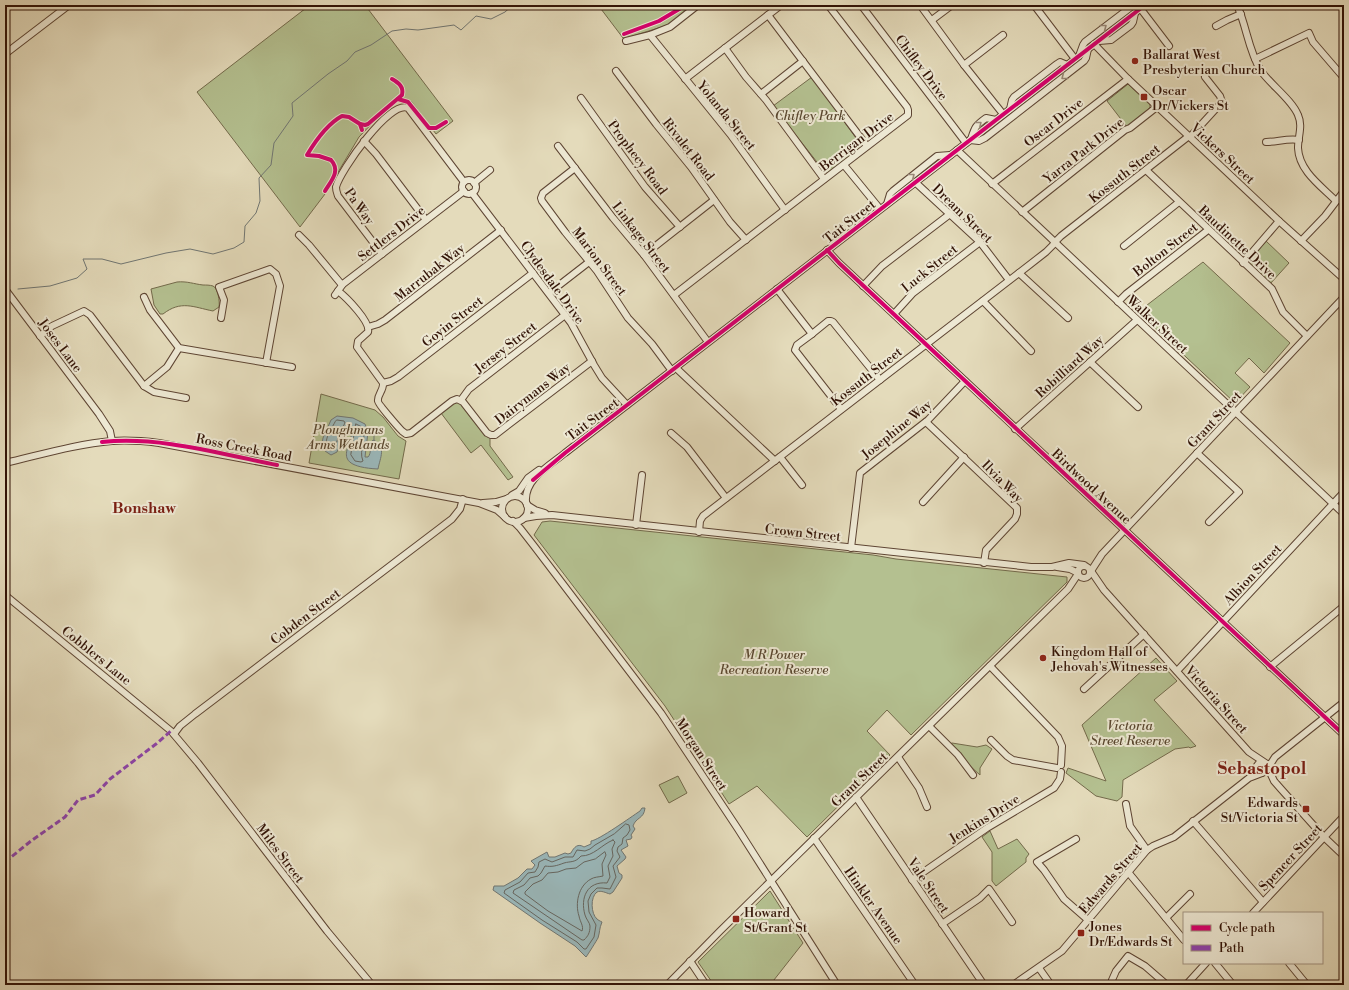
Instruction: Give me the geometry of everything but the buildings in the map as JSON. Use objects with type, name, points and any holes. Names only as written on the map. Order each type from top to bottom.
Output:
[{"type":"street","points":[[5,54],[69,5]]},
{"type":"street","points":[[626,41],[650,35],[670,27],[698,5]]},
{"type":"street","points":[[685,79],[781,5]]},
{"type":"street","name":"Berrigan Drive","points":[[674,295],[908,114],[908,109],[828,5]]},
{"type":"street","name":"Chifley Drive","points":[[861,5],[969,140]]},
{"type":"street","points":[[920,5],[964,65],[1003,114]]},
{"type":"street","points":[[932,20],[952,5]]},
{"type":"street","points":[[1034,5],[1077,57]]},
{"type":"street","points":[[1237,5],[1255,59],[1265,76],[1297,112],[1301,124],[1299,140],[1300,156],[1304,168],[1310,176],[1336,201]]},
{"type":"street","points":[[1077,57],[1083,44],[1133,6],[1142,7],[1169,46]]},
{"type":"street","points":[[1077,57],[1096,43],[1111,40],[1131,25],[1135,12],[1142,7]]},
{"type":"street","points":[[1216,26],[1241,14]]},
{"type":"street","points":[[768,15],[867,146]]},
{"type":"street","points":[[1255,59],[1309,32],[1313,42],[1344,78]]},
{"type":"street","name":"Yolanda Street","points":[[650,35],[730,134],[785,210]]},
{"type":"street","points":[[964,65],[1003,35]]},
{"type":"street","name":"Vickers Street","points":[[1096,43],[1128,78],[1342,278],[1344,283]]},
{"type":"street","points":[[725,48],[824,179]]},
{"type":"street","points":[[969,140],[980,141],[985,138],[1084,61],[1086,59],[1088,49]]},
{"type":"street","name":"Tait Street","points":[[526,503],[526,491],[531,482],[565,453],[1010,109],[1014,97],[1051,68],[1060,62],[1067,65],[1077,57]]},
{"type":"street","points":[[761,94],[803,61]]},
{"type":"street","name":"Rivulet Road","points":[[616,71],[691,168],[730,222],[746,240]]},
{"type":"street","name":"Oscar Drive","points":[[992,184],[1128,78]]},
{"type":"street","name":"Kossuth Street","points":[[699,532],[701,517],[1046,252],[1061,236],[1190,136],[1222,102],[1220,96],[1205,78]]},
{"type":"street","name":"Prophecy Road","points":[[581,98],[645,187],[680,227]]},
{"type":"street","name":"Yarra Park Drive","points":[[1022,212],[1158,106]]},
{"type":"street","points":[[426,220],[376,154],[364,142],[372,131],[399,108],[406,107],[464,182]]},
{"type":"street","points":[[1266,142],[1278,142],[1291,139],[1299,140]]},
{"type":"street","name":"Pa Way","points":[[364,142],[354,155],[336,189],[338,196],[382,254]]},
{"type":"street","name":"Linkage Street","points":[[558,146],[612,218],[644,255],[708,342]]},
{"type":"street","name":"Walker Street","points":[[957,150],[1054,243],[1344,514]]},
{"type":"street","points":[[887,204],[892,191],[937,156],[951,154]]},
{"type":"street","points":[[844,164],[880,209]]},
{"type":"street","name":"Marion Street","points":[[574,168],[543,193],[541,198],[565,232],[590,262],[628,318],[674,369],[774,461]]},
{"type":"street","points":[[474,183],[490,170]]},
{"type":"street","name":"Baudinette Drive","points":[[1146,170],[1273,290],[1283,312],[1307,336]]},
{"type":"street","points":[[464,182],[469,180],[474,183]]},
{"type":"street","points":[[464,182],[462,186],[467,194],[472,193],[475,187],[474,183]]},
{"type":"street","name":"Dream Street","points":[[916,182],[980,242],[1009,280]]},
{"type":"street","name":"Settlers Drive","points":[[368,327],[350,301],[336,293],[342,285],[464,191]]},
{"type":"street","points":[[1302,241],[1325,216],[1344,191]]},
{"type":"street","name":"Clydesdale Drive","points":[[472,193],[571,322],[602,378],[627,405]]},
{"type":"street","points":[[644,255],[714,200]]},
{"type":"street","points":[[1124,246],[1179,202]]},
{"type":"street","points":[[863,286],[882,266],[950,214]]},
{"type":"street","points":[[1243,262],[1280,221]]},
{"type":"street","name":"Marrubak Way","points":[[368,327],[385,320],[501,230]]},
{"type":"street","name":"Bolton Street","points":[[1118,302],[1208,230]]},
{"type":"street","points":[[300,235],[342,285]]},
{"type":"street","name":"Luck Street","points":[[894,314],[913,293],[980,242]]},
{"type":"street","name":"Birdwood Avenue","points":[[827,250],[838,263],[894,314],[925,345],[1344,735]]},
{"type":"street","points":[[549,293],[590,262]]},
{"type":"street","points":[[222,318],[224,300],[219,287],[270,270],[276,274],[280,286],[266,363]]},
{"type":"street","name":"Goyin Street","points":[[383,383],[398,377],[533,273]]},
{"type":"street","points":[[1019,273],[1068,318]]},
{"type":"street","name":"Joses Lane","points":[[5,289],[99,414],[111,427],[114,441]]},
{"type":"street","points":[[777,289],[812,334]]},
{"type":"street","points":[[144,297],[150,310],[179,348],[292,368]]},
{"type":"street","name":"Grant Street","points":[[1091,571],[1102,554],[1124,530],[1343,297]]},
{"type":"street","points":[[983,301],[1031,351]]},
{"type":"street","points":[[40,336],[52,326],[84,311],[90,315],[144,386],[154,392],[186,398]]},
{"type":"street","name":"Jersey Street","points":[[461,400],[469,389],[565,315]]},
{"type":"street","name":"Robilliard Way","points":[[1015,429],[1137,320]]},
{"type":"street","points":[[841,409],[795,350],[797,345],[828,321],[832,321],[880,380]]},
{"type":"street","points":[[368,327],[367,333],[358,341],[357,347],[383,383],[383,387],[378,398],[379,404],[402,431],[406,434],[412,433],[453,400],[461,400]]},
{"type":"street","points":[[144,386],[167,368],[179,348]]},
{"type":"street","name":"Dairymans Way","points":[[461,400],[487,433],[494,435],[592,361]]},
{"type":"street","points":[[1090,362],[1138,407]]},
{"type":"street","name":"Josephine Way","points":[[852,548],[860,473],[926,422],[965,381]]},
{"type":"street","name":"Ilvia Way","points":[[926,422],[1015,505],[1017,511],[1015,519],[986,551],[984,563]]},
{"type":"street","points":[[671,433],[687,447],[726,498]]},
{"type":"street","name":"Ross Creek Road","points":[[5,463],[80,446],[114,441],[145,441],[172,444],[479,502]]},
{"type":"street","name":"Tait Street","points":[[509,498],[519,491],[530,476],[565,453]]},
{"type":"street","points":[[1197,453],[1239,492],[1209,522]]},
{"type":"street","points":[[780,457],[802,485]]},
{"type":"street","points":[[923,502],[964,457]]},
{"type":"street","points":[[636,526],[642,475]]},
{"type":"street","name":"Albion Street","points":[[1177,671],[1344,492]]},
{"type":"street","points":[[520,497],[526,503],[527,512],[524,518],[513,522],[497,510],[479,502],[496,502],[509,498],[520,497]]},
{"type":"street","points":[[505,517],[502,504],[509,498]]},
{"type":"street","name":"Cobden Street","points":[[174,734],[182,724],[452,519],[462,513],[466,500]]},
{"type":"street","name":"Crown Street","points":[[526,503],[535,510],[552,515],[636,526],[984,563],[1031,567],[1052,567],[1070,569],[1078,574]]},
{"type":"street","name":"Crown Street","points":[[524,518],[552,515]]},
{"type":"street","name":"Morgan Street","points":[[524,518],[525,530],[534,546]]},
{"type":"street","name":"Morgan Street","points":[[513,522],[534,546],[658,709],[771,881],[837,985]]},
{"type":"street","name":"Grant Street","points":[[1085,565],[1102,554]]},
{"type":"street","name":"Crown Street","points":[[1052,567],[1069,563],[1085,565]]},
{"type":"street","points":[[1085,565],[1089,567],[1091,571],[1090,575],[1086,578],[1081,577],[1078,574],[1079,568],[1085,565]]},
{"type":"street","name":"Victoria Street","points":[[1091,571],[1104,590],[1249,752],[1263,762]]},
{"type":"street","name":"Grant Street","points":[[1068,590],[1078,574]]},
{"type":"street","name":"Grant Street","points":[[667,985],[814,838],[1068,590],[1086,578]]},
{"type":"street","name":"Victoria Street","points":[[1086,578],[1104,590]]},
{"type":"street","name":"Cobblers Lane","points":[[5,595],[160,720],[174,734]]},
{"type":"street","points":[[1270,667],[1344,606]]},
{"type":"street","points":[[1084,689],[1144,634]]},
{"type":"street","name":"Jenkins Drive","points":[[912,880],[983,830],[1054,788],[1060,779],[1062,746],[1058,737],[990,666]]},
{"type":"street","points":[[1344,702],[1275,757],[1259,763],[1256,767],[1258,771],[1276,783],[1324,837],[1344,856]]},
{"type":"street","points":[[929,726],[962,759],[973,775]]},
{"type":"street","name":"Miles Street","points":[[174,734],[203,769],[327,931],[372,985]]},
{"type":"street","points":[[991,740],[1013,760],[1060,768]]},
{"type":"street","name":"Victoria Street","points":[[1249,752],[1256,767]]},
{"type":"street","points":[[898,757],[919,788],[927,808]]},
{"type":"street","points":[[1262,773],[1266,772],[1275,757]]},
{"type":"street","points":[[1263,762],[1267,764],[1276,783]]},
{"type":"street","name":"Edwards Street","points":[[1249,778],[1256,767]]},
{"type":"street","name":"Edwards Street","points":[[1012,985],[1062,951],[1146,850],[1173,838],[1249,778],[1262,773]]},
{"type":"street","name":"Vale Street","points":[[856,798],[984,985]]},
{"type":"street","points":[[1126,804],[1130,826],[1146,850]]},
{"type":"street","name":"Spencer Street","points":[[1254,912],[1344,816]]},
{"type":"street","points":[[1193,821],[1263,902]]},
{"type":"street","name":"Hinkler Avenue","points":[[814,838],[915,985]]},
{"type":"street","points":[[1076,839],[1037,862],[1065,900],[1088,920]]},
{"type":"street","points":[[1128,872],[1183,939]]},
{"type":"street","points":[[942,924],[980,898],[988,889],[1012,922]]},
{"type":"street","points":[[1166,918],[1190,894]]},
{"type":"street","points":[[1112,980],[1116,971],[1128,956],[1145,966],[1167,985]]},
{"type":"street","points":[[690,961],[706,985]]},
{"type":"street","points":[[1186,985],[1204,964]]},
{"type":"street","points":[[1216,964],[1233,985]]},
{"type":"street","points":[[1290,964],[1307,985]]},
{"type":"street","points":[[1039,968],[1051,985]]},
{"type":"green space","points":[[310,5],[365,5],[453,121],[436,134],[411,101],[400,99],[381,114],[359,137],[325,194],[300,227],[197,92]]},
{"type":"green space","points":[[598,5],[694,5],[668,25],[623,38]]},
{"type":"green space","name":"Chifley Park","points":[[812,77],[861,145],[860,149],[828,173],[824,171],[773,106]]},
{"type":"green space","points":[[1128,84],[1150,104],[1150,107],[1127,127],[1107,101]]},
{"type":"green space","points":[[1266,241],[1289,263],[1270,284],[1249,264],[1249,261]]},
{"type":"green space","points":[[1203,262],[1290,343],[1264,373],[1249,358],[1235,373],[1250,387],[1235,403],[1138,312]]},
{"type":"green space","points":[[177,282],[187,282],[215,287],[219,299],[219,307],[213,311],[193,306],[181,306],[160,314],[154,305],[151,289]]},
{"type":"green space","name":"Ploughmans Arms Wetlands","points":[[321,394],[375,410],[383,417],[398,436],[406,441],[399,479],[309,463]]},
{"type":"green space","points":[[455,402],[460,402],[486,436],[490,438],[490,446],[513,477],[508,480],[481,445],[471,453],[441,413]]},
{"type":"green space","name":"M R Power Recreation Reserve","points":[[550,521],[1067,577],[1067,582],[911,735],[887,710],[867,731],[890,755],[807,837],[757,786],[729,804],[665,706],[534,535],[542,522]]},
{"type":"green space","name":"Victoria Street Reserve","points":[[1156,658],[1177,681],[1154,700],[1196,746],[1175,749],[1123,780],[1122,797],[1117,801],[1096,796],[1066,773],[1068,768],[1106,781],[1082,725]]},
{"type":"green space","points":[[952,743],[977,747],[986,745],[992,749],[980,768],[980,775],[950,744]]},
{"type":"green space","points":[[678,776],[687,793],[669,803],[659,785]]},
{"type":"green space","points":[[990,831],[998,849],[1017,839],[1029,854],[1026,858],[1026,862],[996,886],[992,881],[992,852],[982,837]]},
{"type":"green space","points":[[770,891],[803,943],[770,985],[714,985],[698,962]]},
{"type":"water","points":[[337,416],[353,418],[365,424],[368,432],[365,457],[368,457],[369,455],[373,440],[380,446],[382,453],[378,469],[361,467],[351,463],[347,458],[347,452],[351,439],[349,427],[346,430],[337,452],[331,455],[325,451],[322,444],[323,438],[331,420]]},
{"type":"water","points":[[642,808],[645,808],[644,812],[642,816],[634,823],[633,826],[635,829],[631,835],[631,839],[626,840],[628,846],[621,850],[626,857],[617,866],[622,878],[613,892],[610,894],[599,891],[593,898],[593,913],[597,919],[602,922],[598,938],[586,957],[575,946],[493,890],[494,886],[504,886],[518,878],[527,869],[532,869],[535,865],[531,861],[547,852],[549,857],[555,857],[565,853],[571,853],[575,847],[584,847],[591,844],[591,841],[601,837],[615,828],[640,811]]},
{"type":"waterway","points":[[18,289],[50,286],[77,278],[87,269],[83,259],[102,259],[121,264],[190,249],[213,254],[234,248],[244,242],[245,226],[256,213],[260,201],[259,178],[271,165],[274,143],[293,116],[292,103],[347,61],[355,52],[371,45],[392,31],[406,29],[418,30],[454,25],[461,30],[476,16],[491,19],[505,12],[513,5]]},
{"type":"waterway","points":[[374,435],[374,441]]},
{"type":"marked path","points":[[5,862],[65,817],[78,800],[95,795],[110,779],[171,731]]},
{"type":"cycle path","points":[[624,34],[659,21],[686,5]]},
{"type":"cycle path","points":[[533,480],[565,453],[1145,5]]},
{"type":"cycle path","points":[[360,124],[368,124],[402,95],[400,86],[392,79]]},
{"type":"cycle path","points":[[398,99],[408,102],[429,128],[436,128],[446,122]]},
{"type":"cycle path","points":[[325,191],[334,176],[334,164],[331,160],[319,156],[307,155],[318,138],[331,123],[342,116],[349,117],[360,124],[362,130]]},
{"type":"cycle path","points":[[827,250],[839,263],[1344,735]]},
{"type":"cycle path","points":[[102,442],[124,441],[168,444],[212,451],[277,465]]},
{"type":"place","name":"Ballarat West Presbyterian Church","points":[[1135,61]]},
{"type":"place","name":"Oscar Dr/Vickers St","points":[[1144,97]]},
{"type":"place","name":"Kingdom Hall of Jehovah's Witnesses","points":[[1043,658]]},
{"type":"place","name":"Edwards St/Victoria St","points":[[1306,809]]},
{"type":"place","name":"Howard St/Grant St","points":[[736,919]]},
{"type":"place","name":"Jones Dr/Edwards St","points":[[1081,933]]},
{"type":"district","name":"Bonshaw","points":[[144,508]]},
{"type":"district","name":"Sebastopol","points":[[1262,768]]}]
